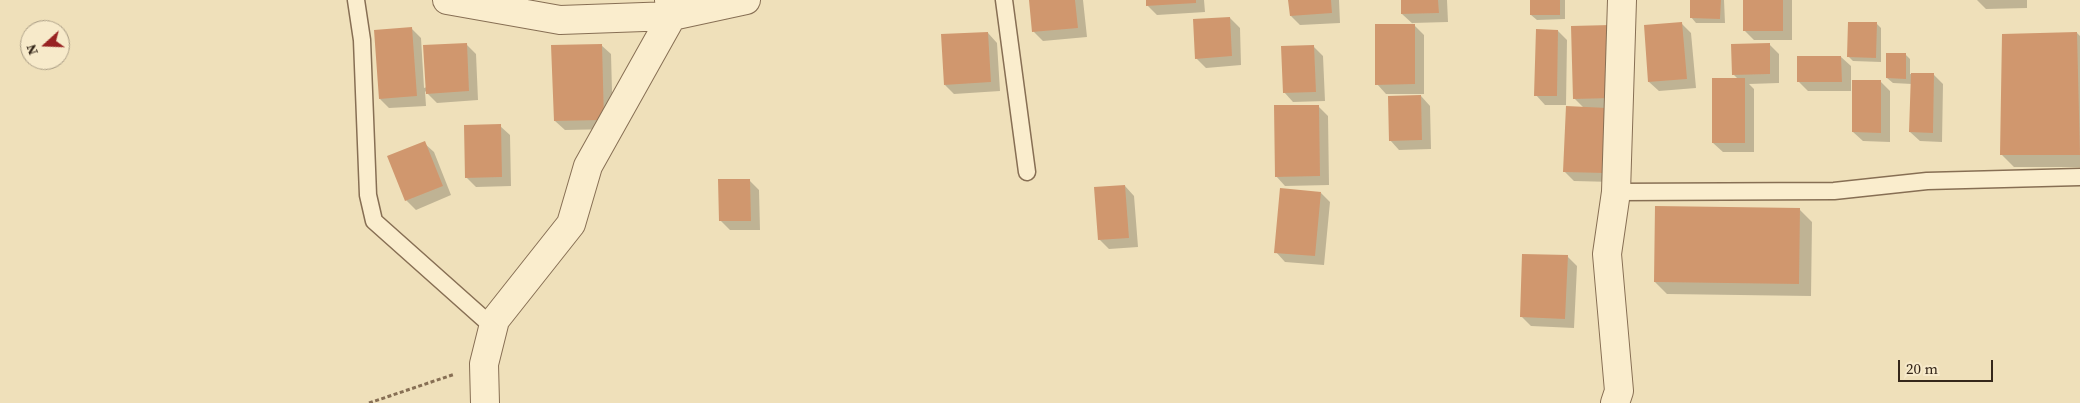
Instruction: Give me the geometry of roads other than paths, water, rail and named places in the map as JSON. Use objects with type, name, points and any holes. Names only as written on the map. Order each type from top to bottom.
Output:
[{"type":"street","points":[[447,0],[560,20],[746,0]]},
{"type":"street","points":[[1615,403],[1619,391],[1608,254],[1616,192],[1622,0]]},
{"type":"street","points":[[485,403],[484,364],[495,320],[571,224],[588,166],[670,8]]},
{"type":"lane","points":[[356,0],[362,40],[368,195],[374,221],[493,327]]},
{"type":"lane","points":[[1004,0],[1027,172]]},
{"type":"lane","points":[[1616,192],[1834,191],[1927,181],[2080,177]]}]
